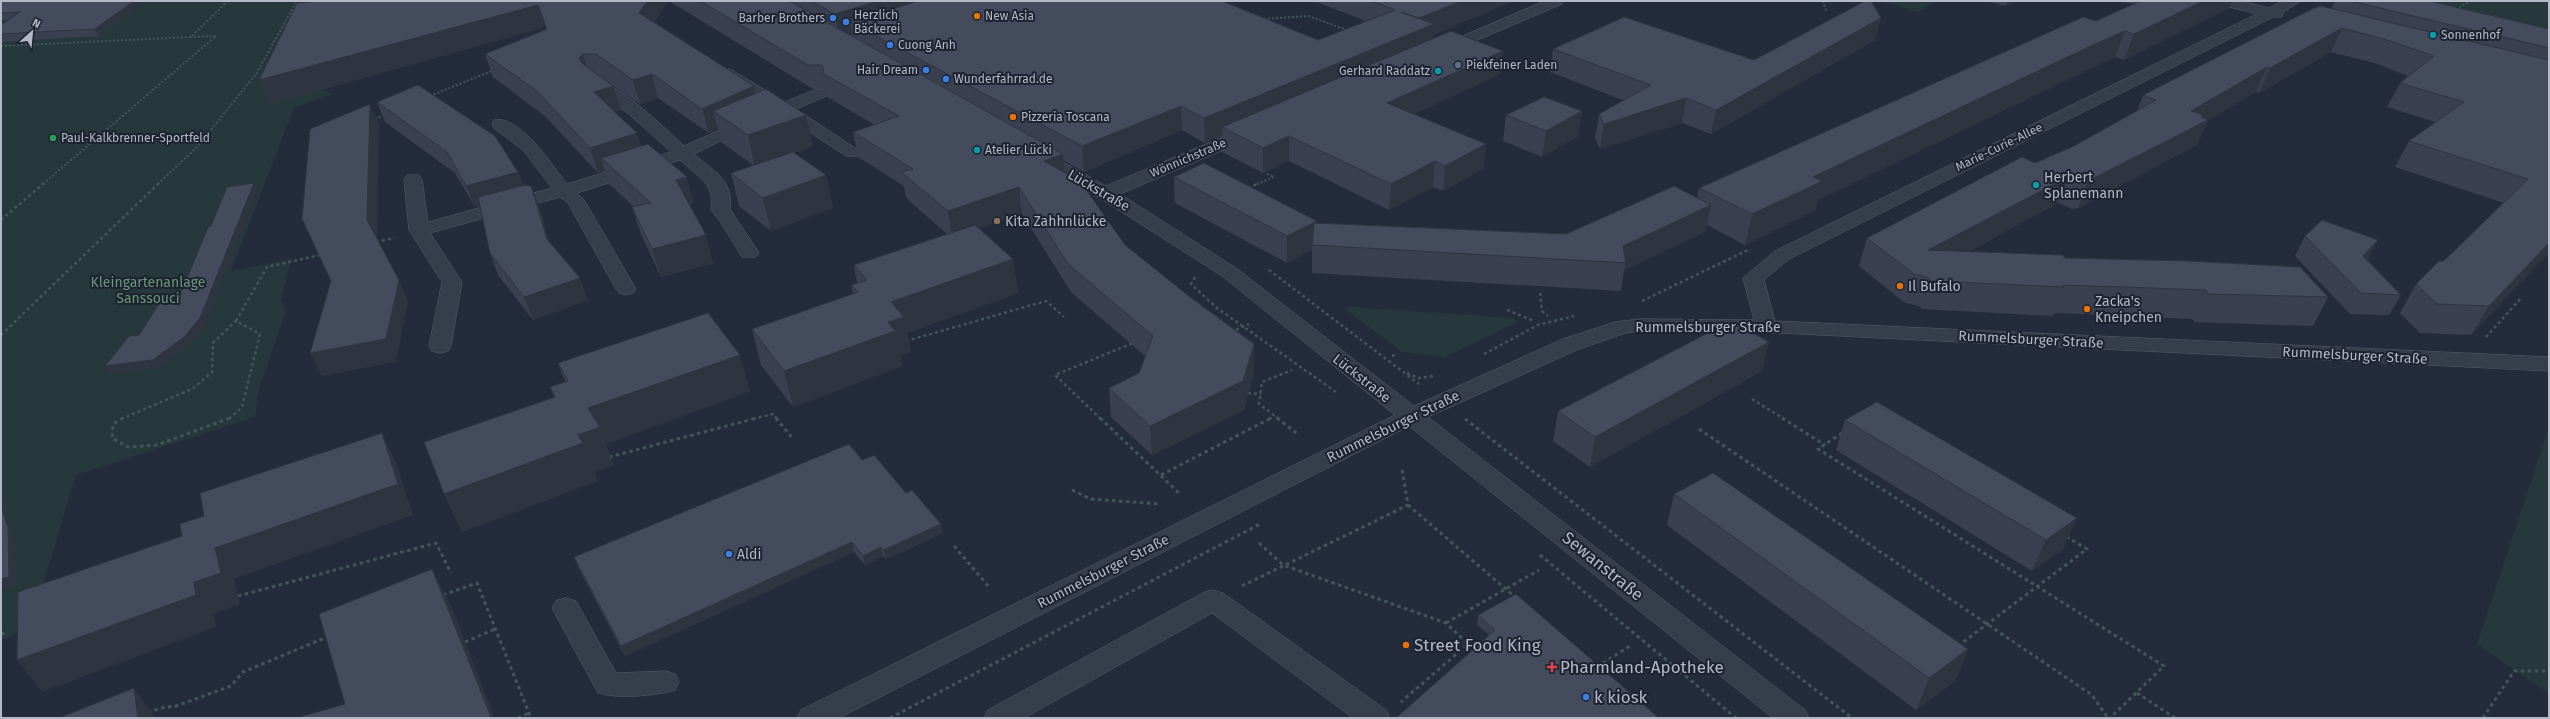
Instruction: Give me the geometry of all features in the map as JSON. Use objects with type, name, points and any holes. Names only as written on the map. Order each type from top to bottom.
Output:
[{"type":"street","points":[[1426,56],[1557,1]]},
{"type":"street","points":[[2223,1],[2294,18]]},
{"type":"street","name":"Marie-Curie-Allee","points":[[1766,326],[1753,278],[1782,255],[2294,1]]},
{"type":"street","points":[[715,64],[852,152]]},
{"type":"street","points":[[596,82],[636,111],[681,154],[720,187],[722,198],[720,210],[728,218],[749,253]]},
{"type":"street","points":[[419,231],[563,191],[681,154],[727,131],[782,107],[820,93]]},
{"type":"street","points":[[500,124],[529,146],[563,191],[575,200],[626,289]]},
{"type":"street","name":"Wönnichstraße","points":[[1106,193],[1264,126]]},
{"type":"street","name":"Lückstraße","points":[[1021,146],[1106,193],[1229,272],[1411,416]]},
{"type":"street","points":[[413,179],[419,231],[452,282],[440,346]]},
{"type":"street","name":"Rummelsburger Straße","points":[[812,718],[1411,416],[1571,344],[1623,327],[1658,324],[1766,326],[2549,364]]},
{"type":"street","name":"Sewanstraße","points":[[1411,416],[1794,718]]},
{"type":"street","points":[[999,718],[1213,600],[1374,718]]},
{"type":"street","points":[[566,608],[608,685],[665,682]]},
{"type":"path","points":[[191,37],[228,1]]},
{"type":"path","points":[[1,335],[198,146],[256,74],[297,1]]},
{"type":"path","points":[[1823,1],[1826,12]]},
{"type":"path","points":[[2452,12],[2470,1]]},
{"type":"path","points":[[1258,20],[1308,16],[1349,31]]},
{"type":"path","points":[[1,46],[216,36],[201,51],[1,220]]},
{"type":"path","points":[[426,98],[498,68]]},
{"type":"path","points":[[369,122],[390,113]]},
{"type":"path","points":[[1242,191],[1274,177],[1265,173]]},
{"type":"path","points":[[374,243],[419,231]]},
{"type":"path","points":[[1639,303],[1752,248]]},
{"type":"path","points":[[236,320],[260,334],[242,407],[229,420],[157,445],[128,447],[112,438],[113,424],[132,412],[192,388],[212,372],[213,343],[236,320],[267,267],[321,255]]},
{"type":"path","points":[[1207,258],[1190,284],[1217,308],[1336,392]]},
{"type":"path","points":[[1276,274],[1387,360]]},
{"type":"path","points":[[1540,293],[1542,311],[1548,316]]},
{"type":"path","points":[[2483,341],[2522,298]]},
{"type":"path","points":[[902,342],[1046,301],[1064,317]]},
{"type":"path","points":[[1507,310],[1534,321]]},
{"type":"path","points":[[1236,330],[1248,324]]},
{"type":"path","points":[[1140,340],[1055,375],[1180,494]]},
{"type":"path","points":[[1392,356],[1397,354]]},
{"type":"path","points":[[1292,370],[1262,382],[1259,404],[1299,435]]},
{"type":"path","points":[[1403,371],[1418,378],[1436,376]]},
{"type":"path","points":[[1248,393],[1261,394]]},
{"type":"path","points":[[1752,399],[1825,445]]},
{"type":"path","points":[[609,457],[773,414],[793,439]]},
{"type":"path","points":[[1161,475],[1275,416]]},
{"type":"path","points":[[1699,429],[1986,625],[2092,695],[2109,718],[2164,666],[1818,449],[1849,429]]},
{"type":"path","points":[[1493,439],[1852,718]]},
{"type":"path","points":[[1402,468],[1408,505],[1518,600]]},
{"type":"path","points":[[1072,490],[1091,499],[1161,504]]},
{"type":"path","points":[[1213,600],[1408,505]]},
{"type":"path","points":[[890,718],[1263,522]]},
{"type":"path","points":[[1953,650],[2087,549],[2061,533]]},
{"type":"path","points":[[238,596],[436,543],[451,573]]},
{"type":"path","points":[[1259,543],[1283,565],[1446,623],[1468,644],[1399,703]]},
{"type":"path","points":[[954,546],[990,588]]},
{"type":"path","points":[[1446,623],[1539,570]]},
{"type":"path","points":[[440,596],[477,583],[532,718]]},
{"type":"path","points":[[466,642],[495,630]]},
{"type":"path","points":[[1,634],[8,632]]},
{"type":"path","points":[[1635,633],[1736,718]]},
{"type":"path","points":[[142,716],[160,708],[176,706],[231,686],[243,672],[329,636]]},
{"type":"path","points":[[1597,667],[1630,646]]},
{"type":"path","points":[[1591,662],[1603,672]]},
{"type":"path","points":[[2482,718],[2514,671],[2549,671]]},
{"type":"path","points":[[2137,693],[2175,718]]},
{"type":"path","points":[[518,718],[529,713]]},
{"type":"green space","name":"Kleingartenanlage Sanssouci","points":[[146,1],[363,1],[316,77],[310,92],[323,89],[332,94],[294,108],[231,271],[291,259],[281,300],[286,312],[259,388],[255,417],[76,475],[33,618],[12,636],[1,640],[1,20],[130,13]]},
{"type":"green space","points":[[1880,1],[1927,1],[1934,3],[1918,12]]},
{"type":"green space","points":[[2420,1],[2549,1],[2549,56]]},
{"type":"green space","points":[[1351,307],[1513,318],[1518,322],[1445,357],[1402,352],[1345,309]]},
{"type":"green space","points":[[2549,427],[2549,694],[2477,644]]},
{"type":"building","points":[[1,1],[134,1],[95,29],[1,34],[1,25],[20,12],[1,13]]},
{"type":"building","points":[[316,1],[647,1],[639,13],[754,86],[702,109],[652,74],[633,80],[596,54],[583,54],[579,58],[582,63],[613,86],[594,92],[637,133],[590,148],[538,92],[485,54],[547,29],[538,5],[259,80],[297,3]]},
{"type":"building","points":[[700,1],[789,1],[1063,154],[1044,161],[1080,181],[1125,245],[1190,297],[1254,344],[1243,381],[1150,426],[1109,388],[1139,373],[1153,336],[1068,264],[1019,187],[948,211],[901,172],[913,169],[853,132],[899,116],[822,73],[824,70],[822,65],[808,65]]},
{"type":"building","points":[[811,1],[878,1],[835,14]]},
{"type":"building","points":[[918,1],[1222,1],[1318,40],[1395,10],[1372,1],[1462,1],[1419,18],[1401,12],[1434,24],[1204,118],[1181,106],[1082,146],[850,22]]},
{"type":"building","points":[[1865,1],[1871,1],[1881,18],[1716,110],[1686,98],[1604,124],[1599,114],[1651,85],[1553,49],[1624,17],[1754,60]]},
{"type":"building","points":[[2140,1],[2203,1],[2134,34],[2125,31],[2093,45],[1813,177],[1823,181],[1752,214],[1699,188],[2083,17],[2096,21]]},
{"type":"building","points":[[2350,1],[2430,1],[2549,29],[2549,48]]},
{"type":"building","points":[[2321,6],[2549,60],[2549,243],[2489,306],[2437,304],[2416,284],[2439,261],[2443,261],[2449,256],[2528,179],[2409,141],[2464,102],[2400,83],[2434,56],[2387,40],[2342,28],[2270,68],[2267,67],[2191,111],[2204,115],[2201,117],[2208,120],[2088,181],[2082,182],[2068,177],[1928,250],[2063,255],[2065,258],[2188,261],[2300,267],[2328,297],[2208,294],[2206,290],[2062,285],[2064,287],[1931,281],[1929,278],[1914,274],[1867,238],[2022,157],[2035,163],[2074,146],[2156,100],[2143,95],[2314,8]]},
{"type":"building","points":[[1451,31],[1503,51],[1387,103],[1486,144],[1445,166],[1435,161],[1391,184],[1289,136],[1263,148],[1222,127]]},
{"type":"building","points":[[418,85],[495,136],[518,172],[466,186],[447,152],[377,102]]},
{"type":"building","points":[[766,89],[806,115],[748,135],[713,111]]},
{"type":"building","points":[[1544,97],[1582,111],[1546,131],[1506,115]]},
{"type":"building","points":[[370,104],[367,220],[399,280],[386,339],[310,353],[331,281],[302,219],[310,129]]},
{"type":"building","points":[[648,144],[687,177],[676,180],[706,235],[652,249],[632,207],[651,203],[601,158]]},
{"type":"building","points":[[793,152],[826,175],[763,198],[731,173]]},
{"type":"building","points":[[1204,163],[1317,221],[1287,236],[1174,177]]},
{"type":"building","points":[[254,183],[200,318],[184,337],[153,360],[105,366],[129,336],[139,335],[160,302],[178,300],[208,227],[211,226],[227,187]]},
{"type":"building","points":[[525,185],[531,186],[547,239],[580,278],[524,297],[490,253],[478,197]]},
{"type":"building","points":[[1674,186],[1711,205],[1623,246],[1626,263],[1312,245],[1314,223],[1566,234]]},
{"type":"building","points":[[2322,220],[2378,240],[2363,256],[2401,295],[2361,293],[2305,236]]},
{"type":"building","points":[[975,225],[1013,259],[891,302],[904,317],[888,322],[895,331],[784,371],[752,329],[858,292],[851,285],[867,280],[854,265]]},
{"type":"building","points":[[708,313],[740,355],[588,408],[600,427],[578,435],[583,443],[444,494],[424,442],[555,397],[550,387],[568,381],[558,363]]},
{"type":"building","points":[[1731,321],[1769,342],[1595,437],[1558,411]]},
{"type":"building","points":[[1877,402],[2077,518],[2046,540],[1845,420]]},
{"type":"building","points":[[382,433],[398,484],[215,548],[221,573],[194,582],[196,595],[17,660],[18,592],[182,536],[180,524],[204,516],[200,493]]},
{"type":"building","name":"Aldi","points":[[849,444],[862,460],[874,455],[906,493],[912,490],[941,524],[884,550],[881,547],[863,556],[852,542],[621,646],[574,557]]},
{"type":"building","points":[[1713,473],[1968,649],[1929,678],[1674,494]]},
{"type":"building","points":[[1,505],[8,528],[9,577],[1,579]]},
{"type":"building","points":[[432,569],[491,717],[296,718],[345,704],[319,614]]},
{"type":"building","points":[[1516,594],[1659,718],[1396,718],[1495,630],[1478,615]]},
{"type":"building","points":[[134,688],[138,718],[59,718]]},
{"type":"place","name":"New Asia","points":[[977,16]]},
{"type":"place","name":"Barber Brothers","points":[[833,18]]},
{"type":"place","name":"Herzlich Bäckerei","points":[[846,22]]},
{"type":"place","name":"Sonnenhof","points":[[2433,35]]},
{"type":"place","name":"Cuong Anh","points":[[890,45]]},
{"type":"place","name":"Piekfeiner Laden","points":[[1458,65]]},
{"type":"place","name":"Hair Dream","points":[[926,70]]},
{"type":"place","name":"Gerhard Raddatz","points":[[1438,71]]},
{"type":"place","name":"Wunderfahrrad.de","points":[[946,79]]},
{"type":"place","name":"Pizzeria Toscana","points":[[1013,117]]},
{"type":"place","name":"Paul-Kalkbrenner-Sportfeld","points":[[53,138]]},
{"type":"place","name":"Atelier Lücki","points":[[977,150]]},
{"type":"place","name":"Herbert Splanemann","points":[[2036,185]]},
{"type":"place","name":"Kita Zahhnlücke","points":[[997,221]]},
{"type":"place","name":"Il Bufalo","points":[[1900,286]]},
{"type":"place","name":"Zacka's Kneipchen","points":[[2087,309]]},
{"type":"place","name":"Aldi","points":[[729,554]]},
{"type":"place","name":"Street Food King","points":[[1406,645]]},
{"type":"place","name":"Pharmland-Apotheke","points":[[1552,667]]},
{"type":"place","name":"k kiosk","points":[[1586,697]]}]
